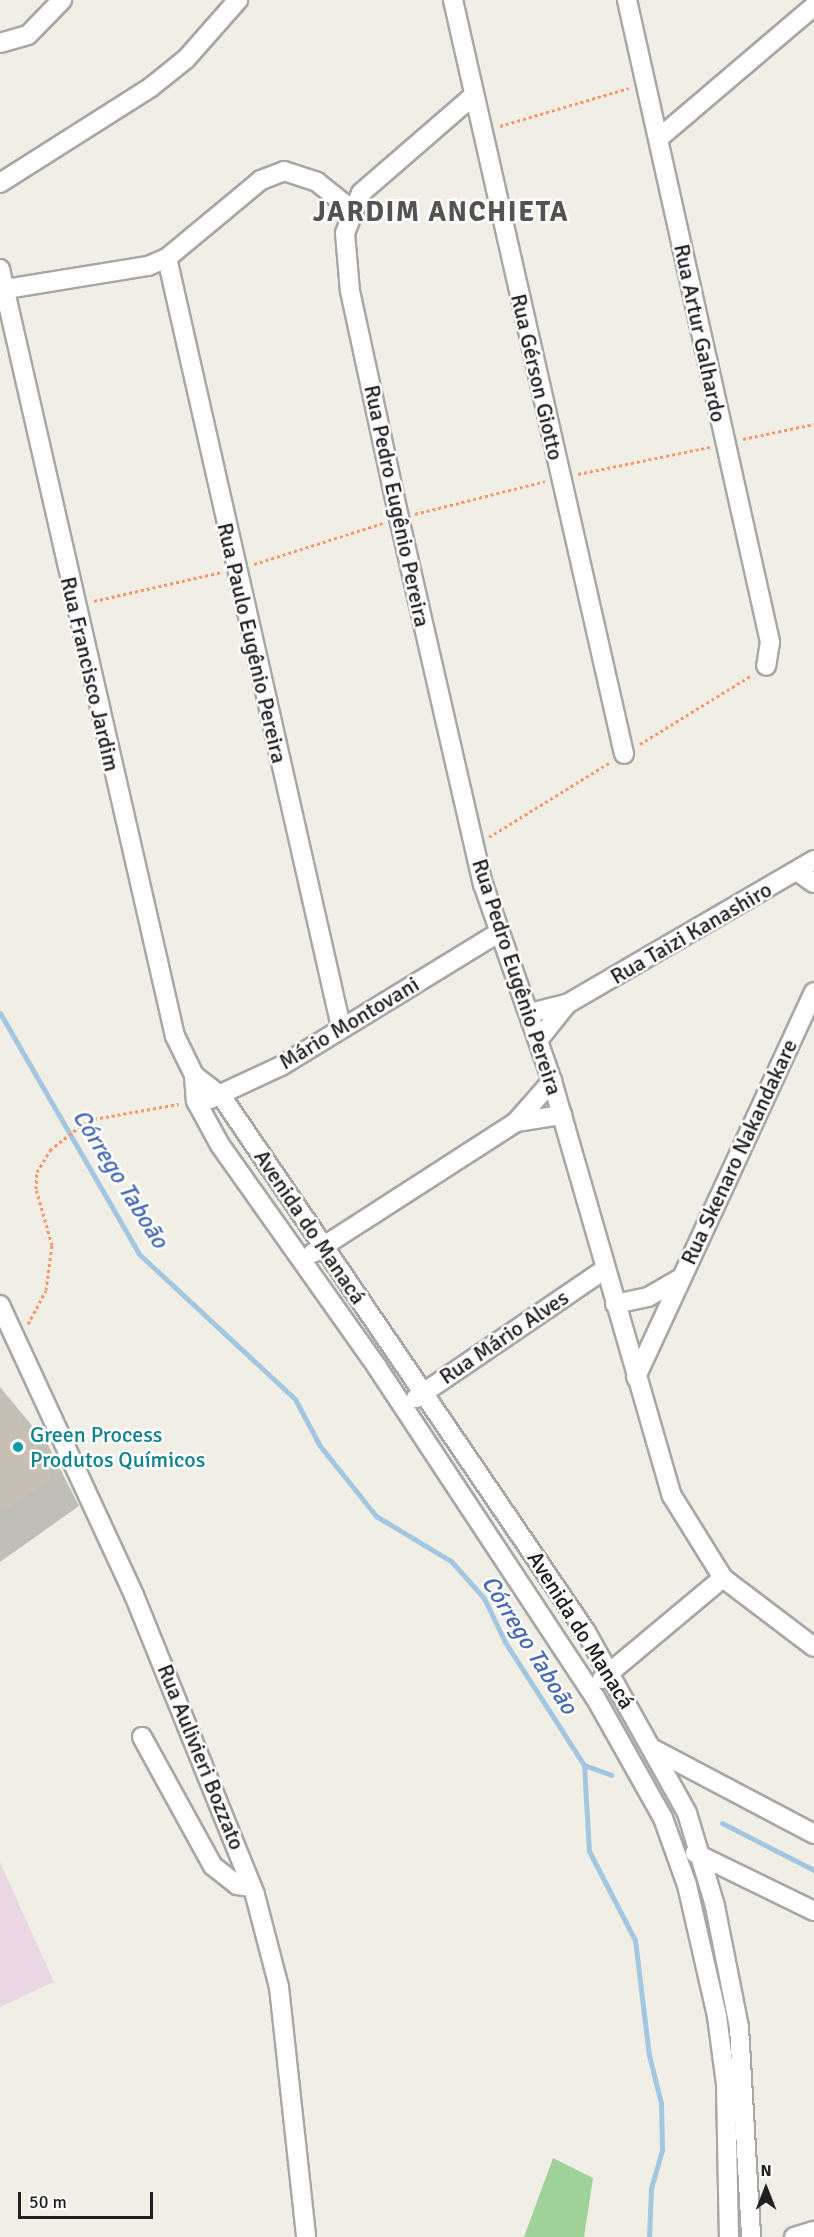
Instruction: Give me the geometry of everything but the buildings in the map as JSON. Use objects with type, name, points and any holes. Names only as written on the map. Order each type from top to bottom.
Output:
[{"type":"street","points":[[0,43],[28,35],[62,0]]},
{"type":"street","points":[[0,183],[151,87],[186,59],[238,0]]},
{"type":"street","name":"Rua Gérson Giotto","points":[[453,0],[624,754]]},
{"type":"street","name":"Rua Artur Galhardo","points":[[627,0],[659,138],[724,444],[770,642],[766,666]]},
{"type":"street","points":[[659,138],[814,6]]},
{"type":"street","points":[[6,289],[125,273],[167,258],[272,174],[301,174],[351,209],[372,180],[473,96]]},
{"type":"street","name":"Rua Pedro Eugênio Pereira","points":[[351,209],[345,260],[399,518],[474,848],[498,933],[530,1013],[552,1081],[672,1496],[723,1578],[814,1647]]},
{"type":"street","name":"Rua Paulo Eugênio Pereira","points":[[167,258],[235,570],[341,1028]]},
{"type":"street","name":"Rua Francisco Jardim","points":[[0,269],[74,606],[168,1010],[194,1075],[196,1101]]},
{"type":"street","name":"Rua Taizi Kanashiro","points":[[530,1013],[567,1004],[798,872],[814,860]]},
{"type":"street","points":[[798,872],[814,883]]},
{"type":"street","name":"Mário Montovani","points":[[196,1101],[222,1097],[498,933]]},
{"type":"street","name":"Rua Skenaro Nakandakare","points":[[636,1377],[679,1279],[814,992]]},
{"type":"street","name":"Rua Taizi Kanashiro","points":[[539,1039],[567,1004]]},
{"type":"street","points":[[194,1075],[222,1097]]},
{"type":"street","points":[[302,1260],[516,1122],[552,1081]]},
{"type":"street","name":"Avenida do Manacá","points":[[222,1097],[424,1392],[611,1672],[673,1784],[701,1857],[739,2027],[751,2237]]},
{"type":"street","name":"Avenida do Manacá","points":[[196,1101],[220,1146],[404,1407],[590,1689],[658,1808],[674,1843],[717,2016],[726,2084],[729,2237]]},
{"type":"street","points":[[516,1122],[562,1115]]},
{"type":"street","name":"Rua Mário Alves","points":[[404,1407],[605,1269]]},
{"type":"street","name":"Rua Skenaro Nakandakare","points":[[615,1304],[648,1297],[679,1279]]},
{"type":"street","name":"Rua Aulivieri Bozzato","points":[[0,1305],[134,1595],[252,1887],[279,1987],[306,2237]]},
{"type":"street","points":[[590,1689],[723,1578]]},
{"type":"street","points":[[142,1737],[213,1866],[237,1885],[252,1887]]},
{"type":"street","points":[[655,1750],[711,1782],[814,1834]]},
{"type":"street","points":[[658,1808],[673,1784],[711,1782]]},
{"type":"street","points":[[674,1843],[814,1911]]},
{"type":"street","points":[[794,2237],[814,2231]]},
{"type":"path","points":[[520,120],[645,84]]},
{"type":"path","points":[[74,606],[235,570],[399,518],[560,478],[814,424]]},
{"type":"path","points":[[474,848],[526,813],[766,666]]},
{"type":"path","points":[[15,1340],[37,1313],[46,1290],[52,1245],[36,1189],[37,1172],[50,1150],[88,1120],[196,1101]]},
{"type":"shaded area","points":[[0,1862],[54,1982],[0,2007]]},
{"type":"green space","points":[[553,2158],[593,2178],[584,2237],[524,2237]]},
{"type":"waterway","name":"Córrego Taboão","points":[[0,1013],[139,1254],[295,1399],[320,1446],[376,1516],[451,1561],[484,1598],[505,1642],[584,1765],[589,1851],[635,1940],[649,2055],[661,2103],[662,2150],[651,2188],[649,2237]]},
{"type":"waterway","points":[[584,1765],[611,1775]]},
{"type":"waterway","points":[[722,1823],[814,1870]]},
{"type":"place","name":"Green Process Produtos Químicos","points":[[18,1447]]},
{"type":"district","name":"JARDIM ANCHIETA","points":[[441,212]]}]
